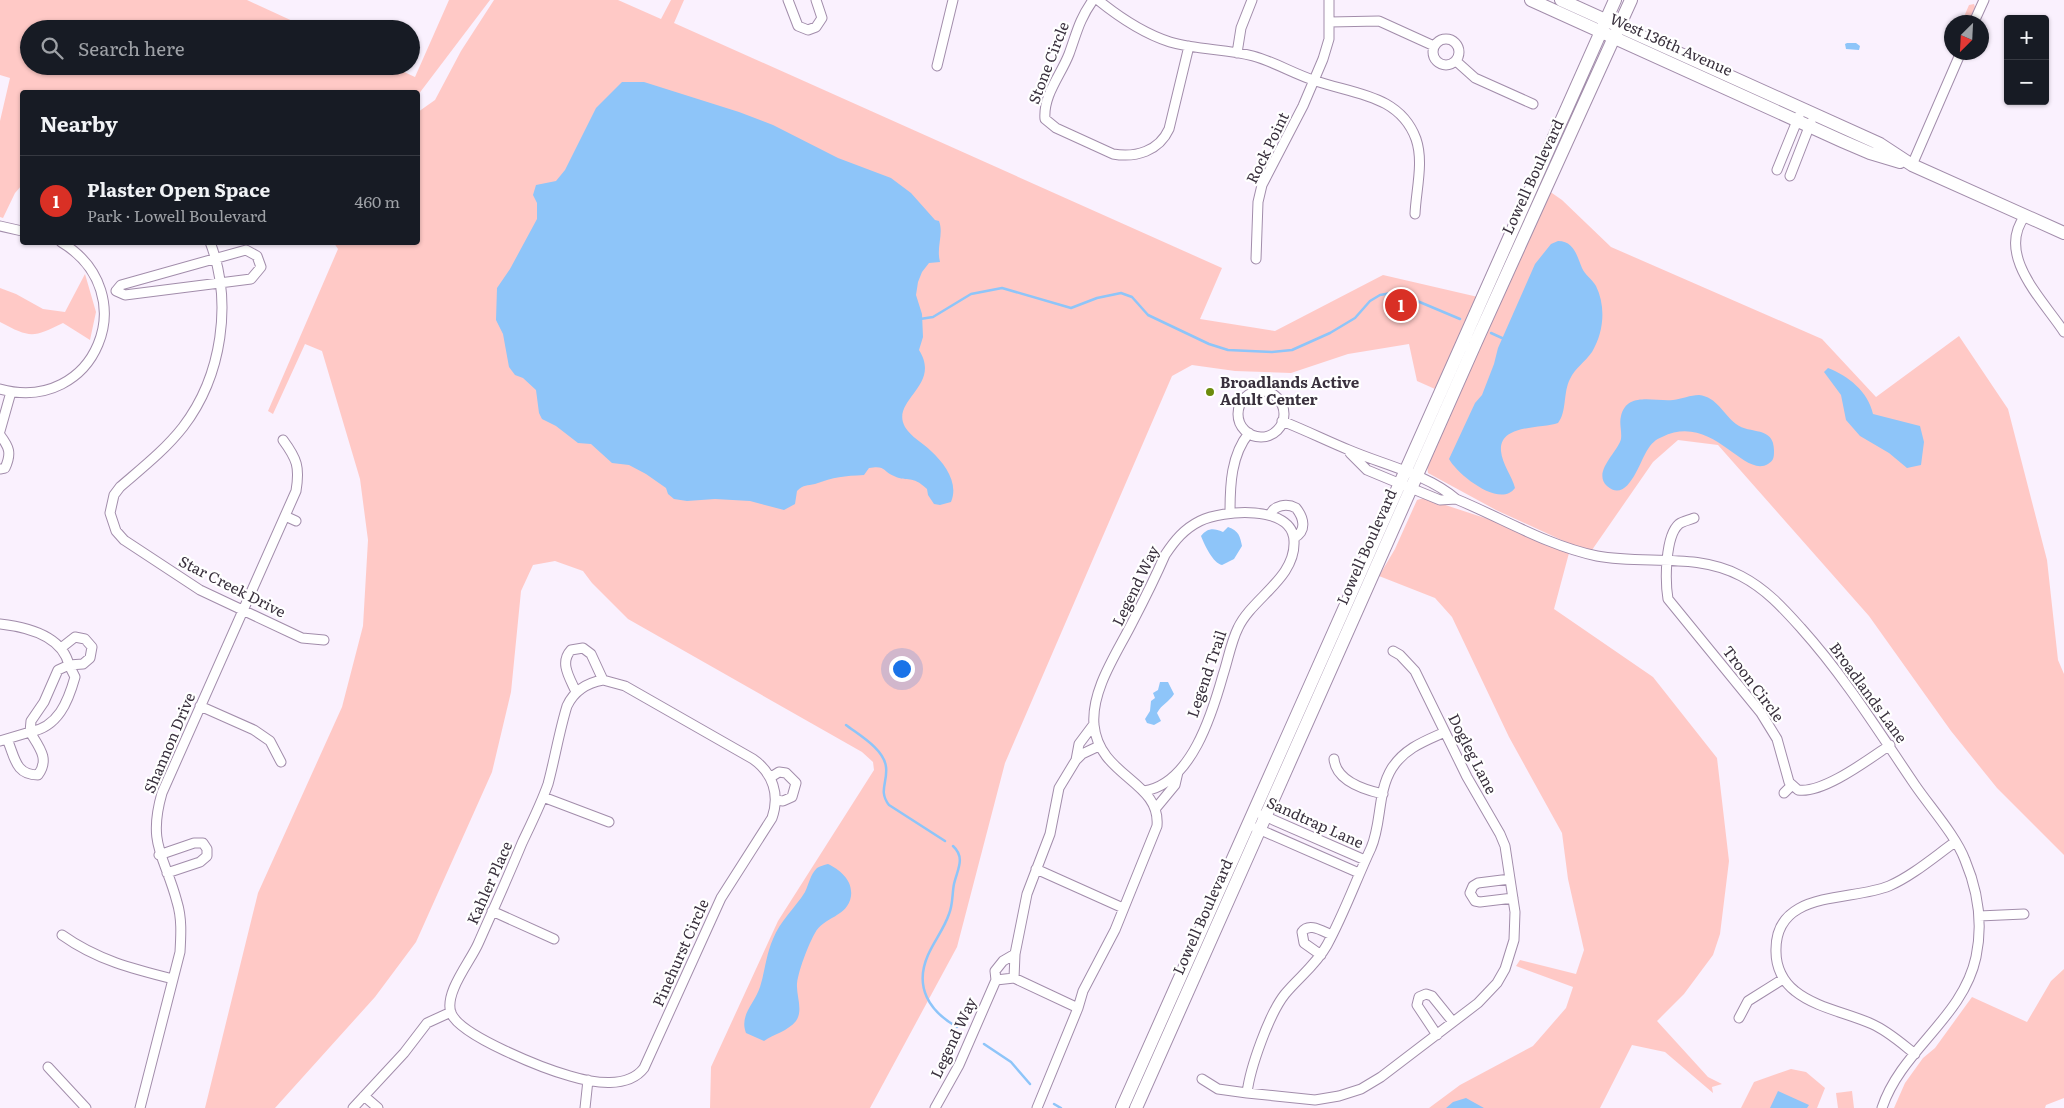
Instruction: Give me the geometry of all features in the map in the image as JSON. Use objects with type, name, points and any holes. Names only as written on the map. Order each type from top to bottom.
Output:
[{"type":"main road","name":"West 136th Avenue","points":[[1531,0],[1604,26]]},
{"type":"main road","name":"West 136th Avenue","points":[[1561,0],[1616,32],[1812,120],[1870,153],[1912,165],[2064,233]]},
{"type":"main road","name":"Lowell Boulevard","points":[[1136,1108],[1260,814],[1408,480],[1615,0]]},
{"type":"main road","name":"Lowell Boulevard","points":[[1408,480],[1631,0]]},
{"type":"main road","name":"Lowell Boulevard","points":[[1122,1108],[1255,827]]},
{"type":"street","points":[[788,0],[798,26],[808,30],[816,27],[822,18],[816,0]]},
{"type":"street","points":[[937,66],[940,45],[953,0]]},
{"type":"street","name":"Stone Circle","points":[[1093,0],[1081,16],[1069,54],[1044,108],[1045,119],[1056,128],[1113,154],[1122,156],[1144,152],[1157,147],[1164,140],[1169,129],[1189,46]]},
{"type":"street","points":[[1098,0],[1146,31],[1171,42],[1237,53],[1272,63],[1314,81],[1382,101],[1395,109],[1407,123],[1416,138],[1420,155],[1415,214]]},
{"type":"street","points":[[1237,53],[1241,28],[1252,0]]},
{"type":"street","name":"Rock Point","points":[[1256,259],[1258,202],[1262,185],[1285,144],[1314,81],[1326,49],[1330,22],[1329,0]]},
{"type":"street","points":[[1977,15],[1984,0]]},
{"type":"street","points":[[1330,22],[1379,21],[1434,46]]},
{"type":"street","points":[[1444,39],[1455,42],[1459,50],[1456,61],[1444,65],[1437,62],[1433,54],[1434,46],[1444,39]]},
{"type":"street","points":[[1912,165],[1958,60]]},
{"type":"street","points":[[1456,61],[1475,78],[1533,104]]},
{"type":"street","points":[[1777,170],[1800,115]]},
{"type":"street","points":[[1790,176],[1812,120]]},
{"type":"street","points":[[2026,216],[2018,234],[2018,260],[2032,286],[2064,332]]},
{"type":"street","points":[[0,226],[20,231]]},
{"type":"street","points":[[0,388],[11,392],[26,393],[50,389],[63,384],[85,366],[96,350],[103,331],[105,318],[102,292],[90,268],[66,245]]},
{"type":"street","name":"Star Creek Drive","points":[[211,245],[220,284],[221,331],[214,364],[205,390],[184,425],[171,440],[120,487],[111,504],[108,526],[124,540],[188,583],[302,638],[324,640]]},
{"type":"street","points":[[102,292],[116,291],[125,295],[220,284],[251,279],[261,267],[257,256],[246,250],[121,284],[116,291]]},
{"type":"street","points":[[160,274],[163,291]]},
{"type":"street","points":[[1265,391],[1278,399],[1282,406],[1282,421],[1279,427],[1269,435],[1262,436],[1249,433],[1238,416],[1241,402],[1251,393],[1265,391]]},
{"type":"street","points":[[0,431],[11,392]]},
{"type":"street","name":"Broadlands Lane","points":[[1282,421],[1408,480],[1440,500],[1456,499]]},
{"type":"street","points":[[1230,512],[1233,470],[1238,453],[1249,433]]},
{"type":"street","points":[[0,435],[9,448],[9,459],[5,468],[0,469]]},
{"type":"street","name":"Shannon Drive","points":[[140,1108],[180,952],[181,918],[178,904],[159,855],[156,823],[160,800],[296,491],[298,468],[296,458],[283,440]]},
{"type":"street","name":"Broadlands Lane","points":[[1408,480],[1444,488],[1456,499],[1574,550],[1600,556],[1696,562],[1726,569],[1768,593],[1824,654],[1890,745],[1964,856],[1974,885],[1979,916],[1976,957],[1968,980],[1953,1008],[1896,1077],[1882,1108]]},
{"type":"street","name":"Legend Trail","points":[[1270,516],[1275,508],[1281,506],[1296,508],[1301,514],[1304,526],[1299,535],[1294,538]]},
{"type":"street","name":"Legend Trail","points":[[1144,790],[1157,787],[1178,772],[1190,759],[1215,701],[1235,634],[1249,610],[1286,569],[1294,548],[1294,538],[1288,526],[1280,519],[1270,516],[1230,512]]},
{"type":"street","name":"Legend Way","points":[[1144,790],[1113,766],[1099,746],[1094,724],[1095,706],[1165,554],[1180,534],[1191,526],[1206,518],[1230,512]]},
{"type":"street","points":[[285,516],[296,521]]},
{"type":"street","name":"Troon Circle","points":[[1694,518],[1680,523],[1673,532],[1668,560],[1666,589],[1668,608],[1770,725],[1777,739],[1787,778],[1792,785]]},
{"type":"street","points":[[0,624],[48,637],[61,648],[69,665],[76,677],[71,694],[58,716],[44,730],[30,732],[4,740],[19,768],[27,775],[38,775],[44,767],[44,756],[30,732],[31,721],[44,702],[58,670],[69,665],[83,664],[90,658],[92,647],[85,639],[75,637],[61,648]]},
{"type":"street","points":[[603,680],[588,650],[578,647],[571,650],[565,659],[565,666],[576,692],[584,686],[603,680],[625,686],[753,759],[770,777],[776,800],[783,801],[792,797],[796,783],[786,772],[779,772],[770,777]]},
{"type":"street","name":"Dogleg Lane","points":[[1202,1079],[1218,1089],[1247,1093],[1310,1100],[1339,1096],[1368,1085],[1454,1022],[1487,995],[1505,969],[1514,940],[1515,912],[1508,860],[1500,834],[1467,777],[1415,671],[1400,655],[1393,651]]},
{"type":"street","name":"Kahler Place","points":[[451,1012],[451,994],[469,962],[543,797],[567,706],[576,692]]},
{"type":"street","points":[[200,706],[254,730],[270,741],[282,762]]},
{"type":"street","name":"Legend Way","points":[[1076,760],[1079,744],[1094,724]]},
{"type":"street","points":[[1247,1093],[1252,1068],[1276,1009],[1284,996],[1321,955],[1372,846],[1387,777],[1400,757],[1416,745],[1445,732]]},
{"type":"street","points":[[1784,793],[1792,785],[1806,790],[1838,778],[1890,745]]},
{"type":"street","name":"Legend Way","points":[[1014,978],[1026,894],[1050,834],[1059,788],[1076,760],[1082,754],[1099,746]]},
{"type":"street","points":[[1334,759],[1343,776],[1357,786],[1382,794]]},
{"type":"street","name":"Legend Trail","points":[[1156,808],[1174,785],[1178,772]]},
{"type":"street","points":[[1037,1108],[1078,1008],[1083,991],[1114,930],[1153,839],[1158,813],[1152,799],[1144,790]]},
{"type":"street","points":[[543,797],[609,822]]},
{"type":"street","name":"Pinehurst Circle","points":[[451,1012],[461,1026],[481,1038],[561,1073],[588,1080],[625,1081],[634,1078],[644,1068],[715,912],[769,824],[776,800]]},
{"type":"street","name":"Sandtrap Lane","points":[[1260,814],[1365,860]]},
{"type":"street","name":"Sandtrap Lane","points":[[1255,827],[1359,874]]},
{"type":"street","points":[[1915,1054],[1885,1030],[1804,997],[1784,979],[1776,960],[1777,941],[1784,923],[1797,909],[1814,901],[1873,892],[1889,886],[1955,842]]},
{"type":"street","points":[[159,855],[194,843],[203,843],[207,849],[206,856],[200,862],[167,873]]},
{"type":"street","points":[[1036,869],[1123,908]]},
{"type":"street","points":[[1510,879],[1478,883],[1473,886],[1470,893],[1475,901],[1480,902],[1512,898]]},
{"type":"street","points":[[492,911],[554,939]]},
{"type":"street","points":[[1979,916],[2024,914]]},
{"type":"street","points":[[1321,955],[1304,943],[1302,932],[1304,929],[1311,927],[1332,935]]},
{"type":"street","points":[[62,935],[78,947],[105,960],[173,979]]},
{"type":"street","name":"Legend Way","points":[[935,1108],[962,1058],[996,980],[995,970],[1003,961],[1016,954]]},
{"type":"street","points":[[996,980],[1014,978],[1078,1008]]},
{"type":"street","points":[[1739,1018],[1748,1001],[1784,979]]},
{"type":"street","points":[[1437,1034],[1417,1005],[1419,997],[1426,994],[1432,996],[1454,1022]]},
{"type":"street","points":[[353,1108],[404,1054],[427,1023],[451,1012]]},
{"type":"street","points":[[48,1067],[77,1096],[86,1108]]},
{"type":"street","points":[[585,1108],[588,1080]]},
{"type":"street","points":[[364,1096],[378,1108]]},
{"type":"shaded area","points":[[0,0],[247,0],[290,20],[20,20],[20,75],[411,75],[415,77],[416,75],[420,75],[420,66],[449,0],[490,0],[420,92],[420,90],[20,90],[20,187],[15,193],[3,218],[0,217],[0,121],[10,78],[0,75]]},
{"type":"shaded area","points":[[494,0],[618,0],[661,19],[671,0],[684,0],[674,23],[1222,268],[1200,319],[1275,331],[1383,275],[1478,297],[1435,389],[1417,381],[1409,344],[1348,354],[1291,373],[1235,371],[1192,365],[1172,376],[1005,763],[957,947],[870,1108],[710,1108],[711,1067],[778,921],[874,770],[873,762],[862,752],[628,619],[592,583],[583,571],[555,561],[533,565],[521,591],[511,692],[492,772],[416,942],[375,997],[275,1108],[205,1108],[258,893],[342,707],[363,626],[368,540],[360,479],[322,351],[305,344],[273,414],[268,411],[338,249],[335,245],[420,245],[420,111],[435,100],[461,51]]},
{"type":"shaded area","points":[[1974,4],[1975,7],[1972,15],[1965,15],[1969,5]]},
{"type":"shaded area","points":[[1549,191],[1562,200],[1611,247],[1822,339],[1876,397],[1959,336],[2008,409],[2047,560],[2058,660],[2064,674],[2064,855],[1997,788],[1951,731],[1869,616],[1718,445],[1678,440],[1653,462],[1592,550],[1570,544],[1496,510],[1428,473],[1427,466]]},
{"type":"shaded area","points":[[85,274],[96,312],[90,340],[63,323],[45,331],[32,334],[18,331],[0,322],[0,288],[16,294],[43,309],[65,312]]},
{"type":"shaded area","points":[[1424,498],[1491,520],[1569,553],[1554,609],[1653,677],[1717,758],[1729,861],[1720,934],[1713,955],[1684,994],[1657,1021],[1708,1077],[1722,1084],[1712,1087],[1713,1093],[1665,1052],[1632,1045],[1600,1108],[1429,1108],[1460,1085],[1533,1046],[1566,1008],[1573,987],[1516,966],[1520,960],[1576,974],[1584,950],[1568,879],[1562,833],[1509,737],[1452,617],[1435,598],[1379,576],[1395,549],[1417,500]]},
{"type":"shaded area","points":[[2064,969],[2064,1098],[2046,1105],[2045,1108],[1894,1108],[1905,1083],[1923,1058],[1935,1048],[1972,997],[2027,1022],[2051,981]]},
{"type":"shaded area","points":[[1791,1069],[1806,1072],[1825,1088],[1817,1108],[1741,1108],[1754,1082]]},
{"type":"shaded area","points":[[1852,1091],[1854,1108],[1838,1108],[1836,1093]]},
{"type":"water","points":[[1856,43],[1860,46],[1859,50],[1846,49],[1845,44]]},
{"type":"water","points":[[622,82],[644,82],[739,112],[773,125],[838,158],[891,178],[911,193],[935,220],[939,221],[941,231],[940,262],[929,263],[922,272],[916,295],[922,314],[923,337],[919,350],[924,363],[924,373],[921,383],[904,409],[902,417],[908,431],[931,451],[946,468],[952,481],[953,495],[951,502],[940,505],[934,504],[928,495],[927,489],[922,484],[894,476],[878,467],[869,468],[864,475],[839,477],[804,486],[797,491],[795,504],[784,510],[750,501],[715,499],[687,501],[674,499],[668,494],[666,488],[646,474],[629,465],[612,463],[591,444],[578,443],[556,426],[542,419],[539,413],[536,390],[523,378],[515,375],[509,367],[503,334],[496,320],[497,288],[510,269],[537,219],[537,203],[533,195],[536,185],[556,181],[565,170],[596,108]]},
{"type":"water","points":[[1558,241],[1571,246],[1583,270],[1596,286],[1602,310],[1599,336],[1592,352],[1570,379],[1566,390],[1563,413],[1558,423],[1522,429],[1507,436],[1502,442],[1502,456],[1515,488],[1508,493],[1490,492],[1469,480],[1449,459],[1475,403],[1482,395],[1498,348],[1535,264],[1551,244]]},
{"type":"water","points":[[1828,368],[1843,375],[1862,391],[1873,414],[1920,426],[1924,442],[1921,465],[1907,468],[1889,453],[1860,436],[1846,420],[1841,395],[1824,372]]},
{"type":"water","points":[[1699,395],[1715,402],[1736,424],[1766,434],[1773,443],[1774,452],[1771,462],[1758,466],[1748,463],[1711,439],[1697,433],[1680,432],[1660,438],[1649,447],[1627,486],[1621,490],[1614,490],[1607,486],[1602,475],[1607,462],[1621,439],[1621,416],[1624,408],[1629,403],[1642,399],[1673,400]]},
{"type":"water","points":[[1228,527],[1235,530],[1238,534],[1242,546],[1234,559],[1222,565],[1212,558],[1201,536],[1208,530],[1213,529],[1223,532]]},
{"type":"water","points":[[1160,682],[1168,682],[1174,694],[1157,713],[1161,721],[1154,725],[1147,723],[1145,719],[1150,711],[1151,701],[1155,698],[1153,693],[1158,690]]},
{"type":"water","points":[[828,864],[837,869],[848,880],[851,890],[849,903],[840,913],[819,928],[810,944],[797,982],[799,1013],[796,1021],[764,1041],[746,1033],[744,1027],[748,1009],[760,987],[771,945],[776,932],[805,892],[815,871],[818,867]]},
{"type":"water","points":[[1778,1091],[1809,1105],[1807,1108],[1770,1108]]},
{"type":"water","points":[[1466,1098],[1484,1108],[1446,1108],[1453,1102]]},
{"type":"waterway","points":[[920,319],[933,317],[971,294],[1002,288],[1071,308],[1097,298],[1121,293],[1132,297],[1148,315],[1209,344],[1228,350],[1272,352],[1292,350],[1330,333],[1355,318],[1370,301],[1380,295],[1391,293],[1403,295],[1460,319]]},
{"type":"waterway","points":[[1491,333],[1502,338]]},
{"type":"waterway","points":[[846,725],[881,754],[886,767],[884,795],[889,805],[945,841]]},
{"type":"waterway","points":[[953,846],[960,860],[951,907],[928,955],[923,977],[924,988],[932,1006],[947,1021],[957,1027]]},
{"type":"waterway","points":[[984,1044],[1011,1062],[1030,1084]]},
{"type":"waterway","points":[[1054,1104],[1061,1108]]},
{"type":"place","name":"Plaster Open Space","points":[[1401,305]]},
{"type":"place","name":"Broadlands Active Adult Center","points":[[1210,392]]}]
